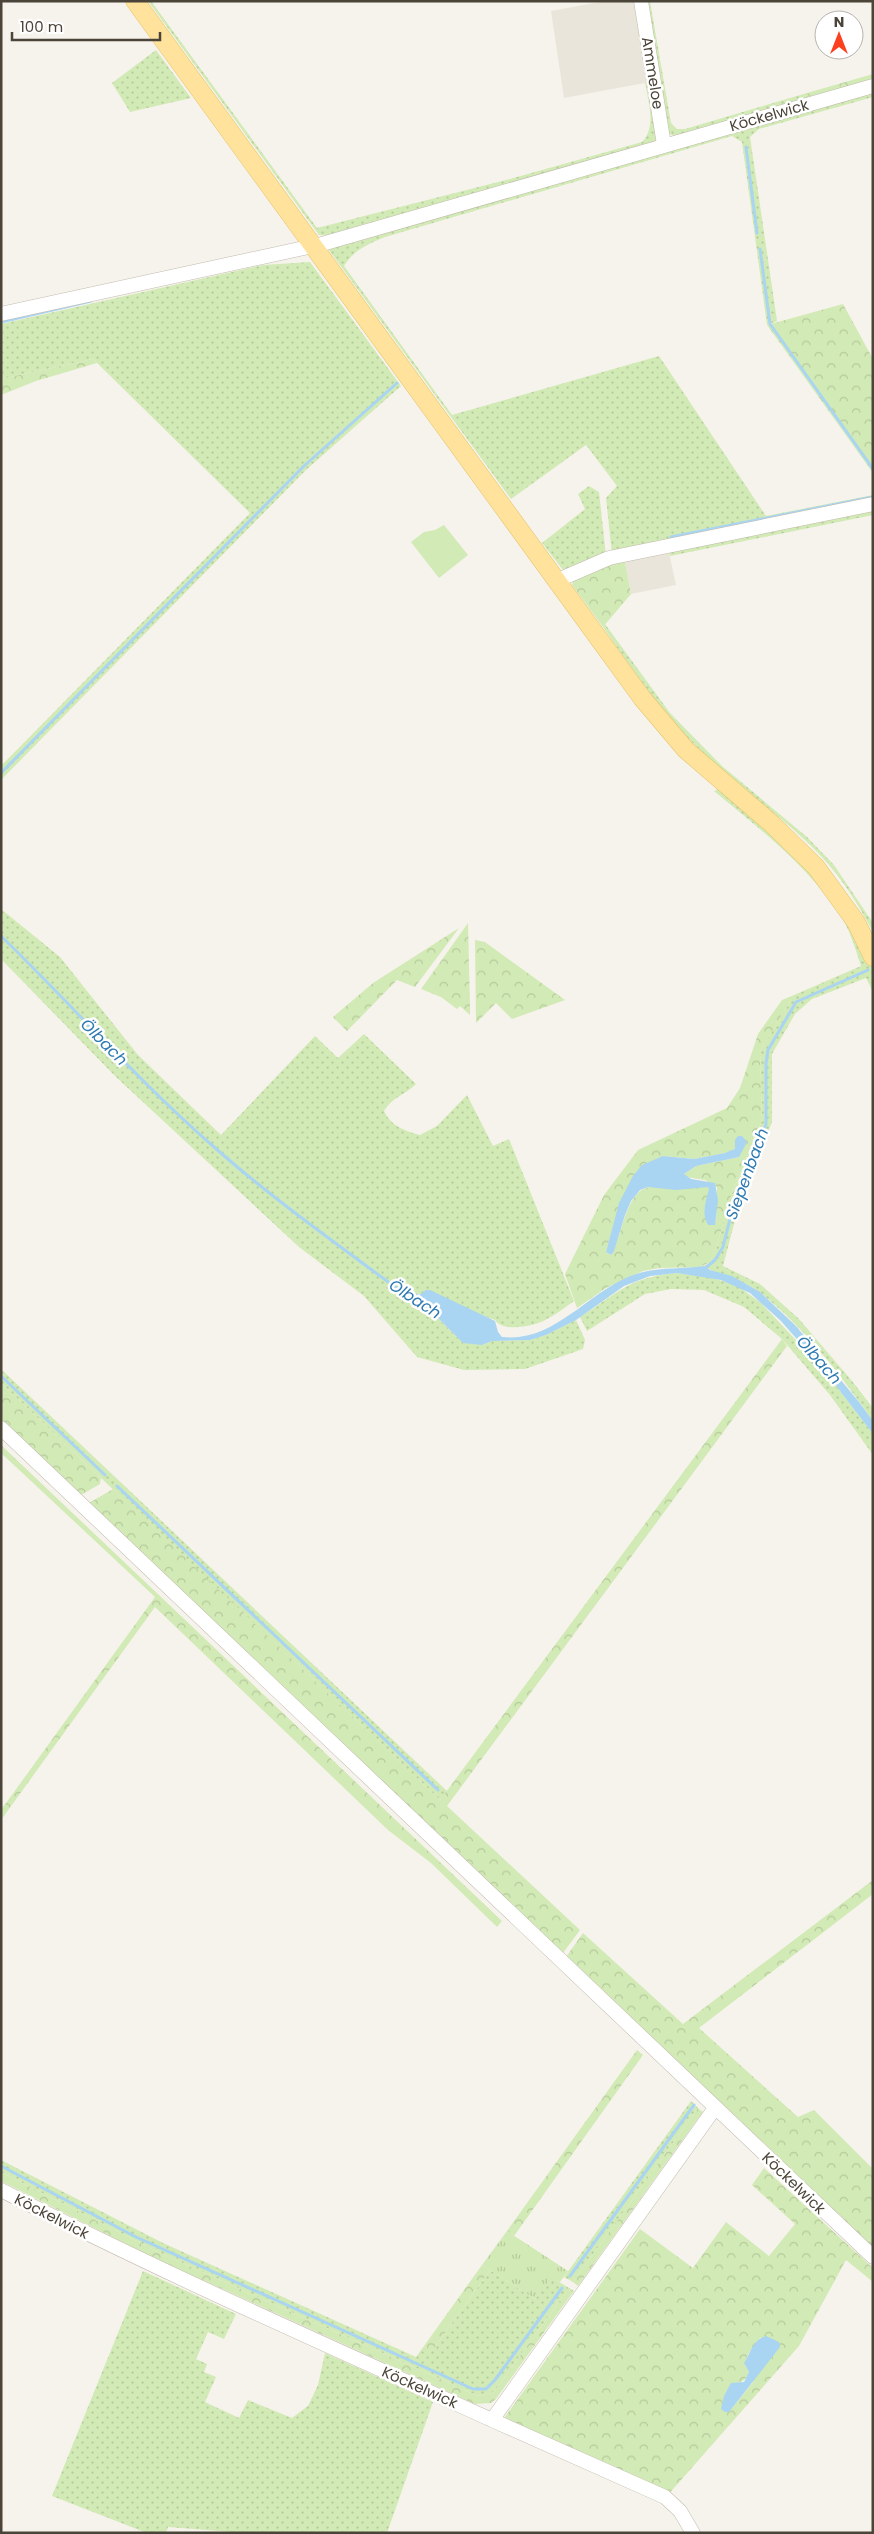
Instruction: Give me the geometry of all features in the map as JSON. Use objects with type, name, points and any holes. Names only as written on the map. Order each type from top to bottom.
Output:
[{"type":"main road","points":[[135,1],[642,698],[686,750],[772,824],[816,867],[836,891],[856,922],[873,957]]},
{"type":"street","name":"Ammeloe","points":[[641,1],[664,145]]},
{"type":"street","name":"Köckelwick","points":[[1,314],[313,246],[873,86]]},
{"type":"street","points":[[556,581],[609,558],[873,504]]},
{"type":"street","name":"Köckelwick","points":[[1,1428],[873,2257]]},
{"type":"street","points":[[492,2420],[715,2108]]},
{"type":"street","name":"Köckelwick","points":[[1,2190],[201,2289],[665,2497],[680,2511],[692,2533]]},
{"type":"shaded area","points":[[605,1],[638,1],[650,82],[564,98],[551,11]]},
{"type":"shaded area","points":[[668,548],[676,585],[631,594],[624,557]]},
{"type":"green space","points":[[148,1],[151,1],[317,228],[510,179],[642,142],[647,136],[650,121],[645,82],[650,82],[658,137],[654,142],[329,236],[319,235]]},
{"type":"green space","points":[[644,1],[650,1],[671,123],[677,129],[685,129],[807,93],[810,100],[677,137],[670,134],[666,129]]},
{"type":"green space","points":[[156,50],[191,98],[130,112],[112,83]]},
{"type":"green space","points":[[873,74],[873,82],[810,100],[807,93]]},
{"type":"green space","points":[[873,88],[873,97],[759,129],[750,137],[777,321],[767,325],[742,142],[732,136],[385,237],[357,252],[344,266],[452,415],[659,356],[766,516],[873,495],[873,502],[612,554],[606,498],[617,486],[586,445],[511,499],[329,250],[330,246]]},
{"type":"green space","points":[[310,262],[401,386],[306,470],[1,780],[1,766],[250,513],[93,359],[1,379],[1,324],[263,265]]},
{"type":"green space","points":[[843,304],[873,359],[873,473],[767,325]]},
{"type":"green space","points":[[93,359],[97,363],[36,381],[1,395],[1,379]]},
{"type":"green space","points":[[589,486],[599,492],[606,556],[569,571],[563,570],[542,543],[585,509],[578,494]]},
{"type":"green space","points":[[873,507],[873,515],[670,556],[668,548]]},
{"type":"green space","points":[[444,525],[468,555],[439,578],[411,542],[424,532],[435,530]]},
{"type":"green space","points":[[624,557],[631,594],[603,627],[572,585],[573,581]]},
{"type":"green space","points":[[605,624],[670,713],[722,766],[807,837],[834,865],[873,923],[873,932],[836,873],[815,849],[717,766],[674,723],[649,692],[603,627]]},
{"type":"green space","points":[[721,788],[790,846],[863,946],[873,967],[873,992],[866,978],[812,999],[795,1014],[772,1054],[772,1122],[739,1205],[723,1266],[760,1284],[799,1319],[873,1408],[873,1421],[821,1352],[775,1305],[752,1287],[704,1266],[710,1262],[717,1246],[729,1201],[762,1120],[760,1051],[794,995],[861,966],[843,920],[816,883],[784,850],[714,791]]},
{"type":"green space","points":[[1,909],[60,957],[138,1055],[221,1135],[315,1036],[338,1058],[364,1034],[416,1084],[391,1102],[384,1111],[390,1121],[409,1132],[420,1135],[437,1126],[467,1095],[493,1146],[509,1139],[574,1301],[542,1322],[528,1326],[512,1327],[499,1324],[495,1320],[423,1294],[415,1294],[405,1299],[439,1319],[457,1337],[482,1345],[492,1341],[530,1340],[546,1335],[576,1320],[585,1340],[583,1349],[525,1369],[464,1370],[417,1357],[364,1296],[299,1247],[115,1076],[1,959]]},
{"type":"green space","points":[[468,923],[470,1015],[460,1006],[457,1009],[441,997],[421,989]]},
{"type":"green space","points":[[459,928],[415,987],[397,980],[347,1031],[333,1017],[373,983]]},
{"type":"green space","points":[[475,940],[485,942],[565,1000],[512,1019],[496,1003],[476,1023]]},
{"type":"green space","points":[[794,995],[760,1051],[762,1120],[729,1201],[717,1246],[710,1262],[700,1267],[659,1268],[643,1271],[606,1288],[577,1308],[565,1274],[604,1195],[638,1150],[727,1108],[740,1088],[758,1034],[782,1000]],"holes":[[[735,1140],[739,1157],[696,1166],[684,1174],[686,1177],[705,1180],[717,1187],[716,1221],[705,1206],[710,1189],[708,1187],[700,1186],[681,1189],[650,1187],[642,1190],[635,1196],[611,1255],[606,1252],[615,1220],[663,1156],[694,1159],[725,1153],[735,1149]]]},
{"type":"green space","points":[[677,1273],[709,1277],[736,1285],[761,1303],[824,1370],[873,1434],[873,1455],[830,1395],[782,1339],[744,1307],[704,1290],[671,1289],[645,1294],[587,1331],[580,1317],[615,1294],[635,1282]]},
{"type":"green space","points":[[782,1339],[787,1346],[447,1806],[580,1930],[563,1953],[89,1503],[113,1489],[440,1800]]},
{"type":"green space","points":[[1,1369],[447,1791],[440,1800],[1,1383]]},
{"type":"green space","points":[[1,1383],[101,1478],[100,1484],[81,1495],[1,1420]]},
{"type":"green space","points":[[1,1445],[502,1921],[497,1927],[431,1863],[388,1830],[155,1607],[1,1820],[1,1810],[155,1597],[1,1453]]},
{"type":"green space","points":[[873,1880],[873,1894],[699,2028],[798,2117],[814,2110],[873,2169],[873,2248],[566,1957],[583,1933],[683,2024]]},
{"type":"green space","points":[[637,2050],[643,2055],[514,2236],[507,2231]]},
{"type":"green space","points":[[691,2101],[698,2108],[573,2282],[564,2277]]},
{"type":"green space","points":[[698,2108],[703,2112],[578,2286],[573,2282]]},
{"type":"green space","points":[[1,2160],[163,2243],[416,2357],[424,2346],[432,2351],[490,2270],[535,2299],[551,2277],[569,2288],[494,2392],[478,2396],[156,2251],[1,2172]]},
{"type":"green space","points":[[764,2168],[873,2268],[873,2282],[846,2260],[799,2346],[667,2496],[502,2421],[640,2229],[693,2268],[726,2222],[769,2256],[795,2224],[752,2185]],"holes":[[[761,2337],[753,2382],[729,2412],[724,2396],[727,2391],[742,2382],[747,2376],[749,2372],[745,2365],[747,2357]]]},
{"type":"green space","points":[[1,2172],[156,2251],[478,2396],[494,2392],[569,2288],[574,2291],[496,2399],[491,2403],[475,2404],[148,2255],[1,2181]]},
{"type":"green space","points":[[507,2231],[568,2271],[560,2282],[551,2278],[535,2299],[482,2265]]},
{"type":"green space","points":[[482,2265],[490,2270],[432,2351],[424,2346]]},
{"type":"green space","points":[[143,2271],[236,2314],[224,2339],[208,2332],[196,2359],[207,2364],[204,2372],[216,2377],[205,2402],[239,2418],[248,2400],[292,2418],[308,2406],[318,2385],[325,2353],[433,2402],[387,2533],[245,2533],[168,2527],[166,2533],[147,2533],[52,2496]]},
{"type":"water","points":[[738,1136],[742,1136],[747,1142],[739,1157],[696,1166],[684,1174],[691,1179],[715,1183],[718,1200],[715,1225],[708,1225],[705,1216],[708,1187],[676,1190],[648,1187],[640,1190],[631,1201],[614,1251],[611,1255],[606,1252],[619,1203],[633,1176],[642,1165],[663,1156],[694,1159],[725,1153],[735,1149],[735,1140]]},
{"type":"water","points":[[704,1266],[710,1270],[732,1276],[760,1292],[796,1326],[873,1421],[873,1434],[824,1370],[781,1321],[750,1293],[721,1280],[677,1273],[650,1276],[624,1286],[576,1320],[546,1335],[530,1340],[492,1341],[482,1345],[463,1343],[439,1319],[401,1296],[407,1289],[419,1295],[426,1290],[430,1290],[495,1321],[498,1332],[502,1337],[520,1337],[537,1333],[553,1325],[628,1277],[647,1271]]},
{"type":"water","points":[[766,2336],[779,2342],[780,2347],[729,2412],[725,2412],[721,2409],[724,2396],[731,2383],[744,2382],[749,2372],[744,2363],[758,2340]]},
{"type":"waterway","points":[[746,147],[757,233]]},
{"type":"waterway","points":[[760,249],[770,324],[873,469]]},
{"type":"waterway","points":[[1,322],[91,301]]},
{"type":"waterway","points":[[1,773],[304,466],[397,383]]},
{"type":"waterway","points":[[671,537],[873,497]]},
{"type":"waterway","name":"Ölbach","points":[[1,936],[132,1070],[214,1147],[284,1204],[406,1295]]},
{"type":"waterway","name":"Siepenbach","points":[[704,1269],[715,1260],[723,1247],[732,1211],[766,1124],[766,1063],[768,1050],[796,1002],[868,970]]},
{"type":"waterway","points":[[1,1376],[105,1475]]},
{"type":"waterway","points":[[117,1486],[438,1790]]},
{"type":"waterway","points":[[570,2276],[694,2105]]},
{"type":"waterway","points":[[1,2166],[136,2237],[473,2389],[486,2389],[495,2380],[562,2288]]}]
